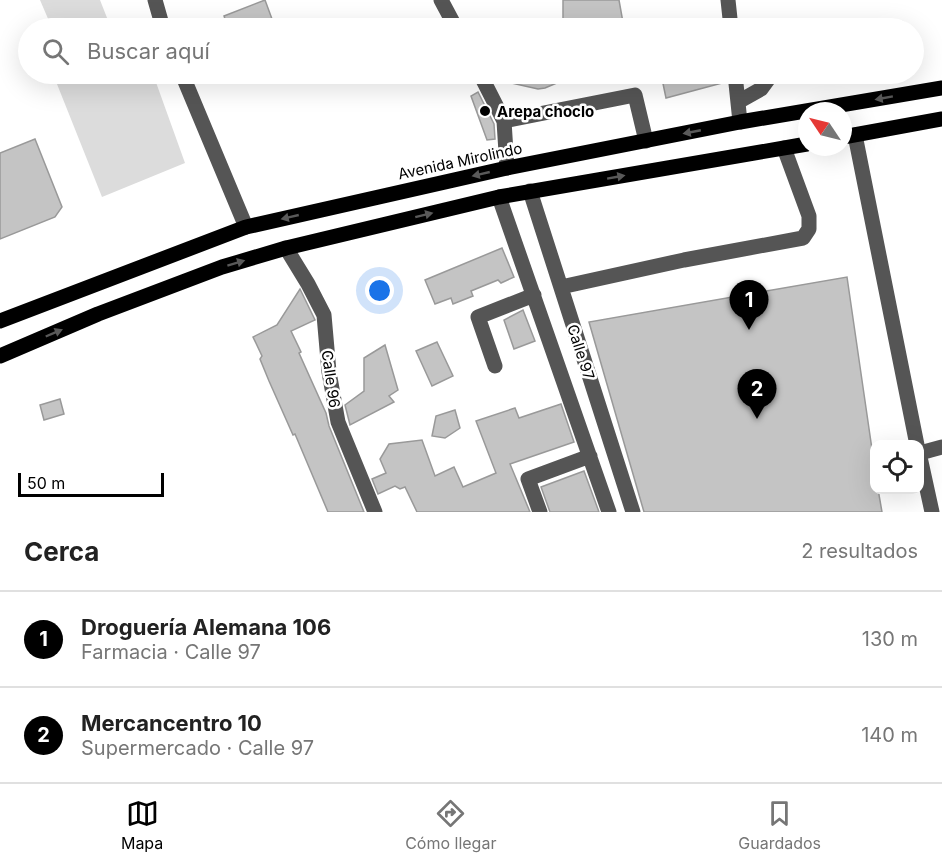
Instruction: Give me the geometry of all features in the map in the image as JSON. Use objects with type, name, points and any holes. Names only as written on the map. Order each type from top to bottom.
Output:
[{"type":"main road","name":"Avenida Mirolindo","points":[[1,318],[246,227],[507,168],[740,123],[942,88]]},
{"type":"main road","points":[[852,135],[942,119]]},
{"type":"main road","points":[[0,356],[98,314],[222,267],[286,248],[500,196],[798,146]]},
{"type":"street","points":[[155,0],[160,18]]},
{"type":"street","points":[[441,0],[451,18]]},
{"type":"street","points":[[728,0],[730,18]]},
{"type":"street","points":[[186,84],[246,227]]},
{"type":"street","points":[[485,84],[504,121],[507,168]]},
{"type":"street","points":[[736,84],[740,123]]},
{"type":"street","points":[[738,102],[761,89],[765,84]]},
{"type":"street","points":[[504,121],[635,95],[646,141]]},
{"type":"street","points":[[561,287],[684,260],[803,238],[809,229],[808,216],[784,148]]},
{"type":"street","points":[[852,150],[916,440]]},
{"type":"street","name":"Calle 97","points":[[530,191],[633,512]]},
{"type":"street","points":[[500,196],[609,512]]},
{"type":"street","name":"Calle 96","points":[[286,248],[324,315],[329,372],[338,422],[375,512]]},
{"type":"street","points":[[495,366],[478,317],[534,295]]},
{"type":"street","points":[[924,454],[942,447]]},
{"type":"street","points":[[540,512],[528,479],[590,456]]},
{"type":"street","points":[[924,474],[932,512]]},
{"type":"shaded area","points":[[40,0],[100,0],[107,18],[48,18]]},
{"type":"shaded area","points":[[57,84],[157,84],[185,163],[102,197]]},
{"type":"building","points":[[265,0],[272,18],[225,18],[224,16]]},
{"type":"building","points":[[563,0],[619,0],[622,18],[563,18]]},
{"type":"building","points":[[516,84],[554,84],[538,89]]},
{"type":"building","points":[[663,84],[718,84],[666,98]]},
{"type":"building","name":"Arepa choclo","points":[[478,92],[494,124],[495,139],[487,140],[471,96]]},
{"type":"building","points":[[35,139],[62,207],[55,217],[0,239],[0,153]]},
{"type":"building","points":[[502,248],[514,277],[501,283],[498,280],[471,291],[473,296],[453,304],[451,298],[435,304],[425,280]]},
{"type":"building","points":[[847,277],[871,440],[870,494],[879,494],[882,512],[644,512],[589,322]]},
{"type":"building","points":[[300,289],[315,320],[291,331],[364,512],[328,512],[295,434],[293,435],[269,381],[260,359],[262,356],[253,337],[277,325]]},
{"type":"building","points":[[523,310],[535,341],[514,349],[504,320]]},
{"type":"building","points":[[437,342],[453,376],[432,386],[416,351]]},
{"type":"building","points":[[385,345],[398,390],[389,396],[394,402],[350,425],[345,405],[364,391],[364,358]]},
{"type":"building","points":[[60,399],[64,414],[44,420],[40,405]]},
{"type":"building","points":[[561,404],[574,442],[510,464],[530,512],[417,512],[405,487],[400,489],[395,486],[378,494],[372,479],[386,473],[380,459],[389,444],[422,440],[435,476],[454,467],[463,487],[496,473],[476,421],[515,408],[519,418]]},
{"type":"building","points":[[455,410],[460,428],[445,438],[432,436],[436,416]]},
{"type":"building","points":[[584,471],[599,512],[550,512],[541,487]]},
{"type":"place","name":"Arepa choclo","points":[[485,111]]},
{"type":"place","name":"Droguería Alemana 106","points":[[749,330]]},
{"type":"place","name":"Mercancentro 10","points":[[757,419]]}]
